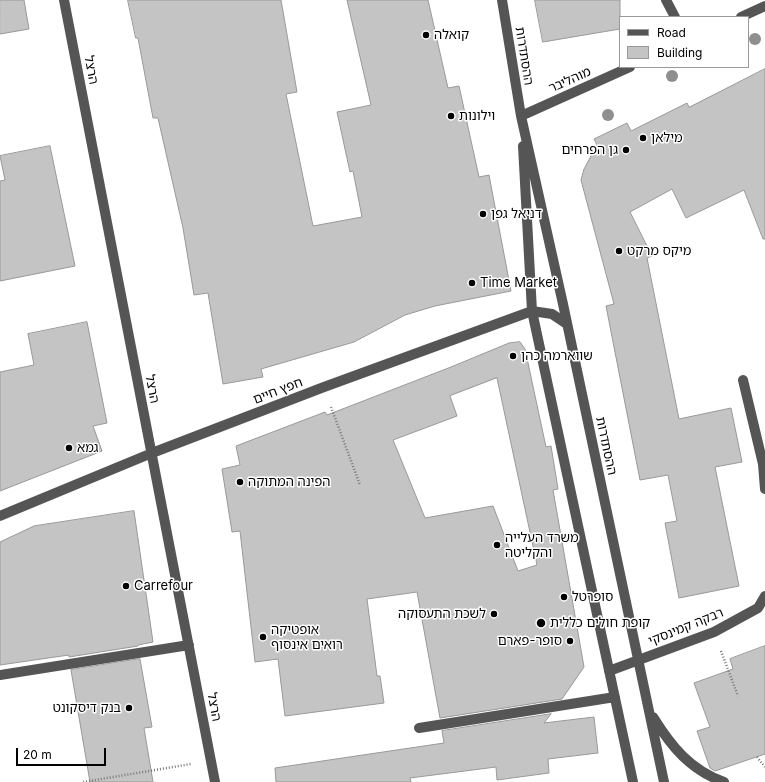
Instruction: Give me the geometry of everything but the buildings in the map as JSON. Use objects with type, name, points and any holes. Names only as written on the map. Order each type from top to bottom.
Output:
[{"type":"street","name":"הרצל","points":[[64,0],[215,782]]},
{"type":"street","name":"ההסתדרות","points":[[502,0],[521,116],[567,324],[664,782]]},
{"type":"street","points":[[666,0],[674,16]]},
{"type":"street","points":[[743,16],[765,6]]},
{"type":"street","name":"מוהליבר","points":[[521,116],[628,68]]},
{"type":"street","name":"ההסתדרות","points":[[521,116],[532,311],[633,782]]},
{"type":"street","name":"חפץ חיים","points":[[0,516],[152,454],[532,311],[552,314],[567,324]]},
{"type":"street","points":[[743,380],[763,464],[765,489]]},
{"type":"street","name":"רבקה קמינסקי","points":[[609,671],[714,632],[758,608],[765,596]]},
{"type":"street","points":[[0,675],[189,645]]},
{"type":"street","points":[[419,728],[615,697]]},
{"type":"street","points":[[650,712],[676,750],[691,764],[714,779],[724,782]]},
{"type":"path","points":[[324,388],[360,485]]},
{"type":"path","points":[[714,632],[738,696]]},
{"type":"path","points":[[756,757],[765,767]]},
{"type":"path","points":[[83,782],[211,761]]},
{"type":"place","name":"קואלה","points":[[426,35]]},
{"type":"place","name":"וילונות","points":[[451,116]]},
{"type":"place","name":"מילאן","points":[[643,138]]},
{"type":"place","name":"גן הפרחים","points":[[626,150]]},
{"type":"place","name":"דניאל גפן","points":[[483,214]]},
{"type":"place","name":"מיקס מרקט","points":[[619,251]]},
{"type":"place","name":"Time Market","points":[[472,283]]},
{"type":"place","name":"שווארמה כהן","points":[[513,356]]},
{"type":"place","name":"גמא","points":[[69,448]]},
{"type":"place","name":"הפינה המתוקה","points":[[240,482]]},
{"type":"place","name":"משרד העלייה והקליטה","points":[[497,545]]},
{"type":"place","name":"Carrefour","points":[[126,586]]},
{"type":"place","name":"סופרטל","points":[[564,597]]},
{"type":"place","name":"לשכת התעסוקה","points":[[494,614]]},
{"type":"place","name":"קופת חולים כללית","points":[[541,623]]},
{"type":"place","name":"אופטיקה רואים אינסוף","points":[[263,637]]},
{"type":"place","name":"סופר-פארם","points":[[570,641]]},
{"type":"place","name":"בנק דיסקונט","points":[[129,708]]}]
